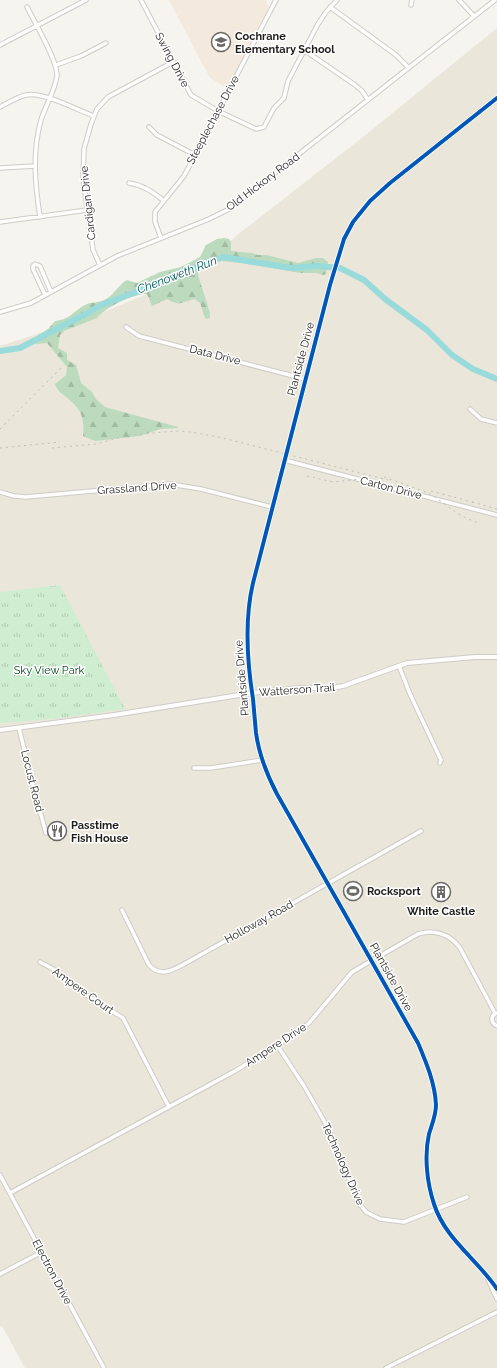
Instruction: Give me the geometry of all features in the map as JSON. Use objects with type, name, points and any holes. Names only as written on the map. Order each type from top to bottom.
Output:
[{"type":"main road","name":"Watterson Trail","points":[[0,730],[114,715],[252,693],[300,688],[332,688],[342,686],[399,666],[416,662],[497,657]]},
{"type":"street","points":[[0,45],[86,0]]},
{"type":"street","name":"Swing Drive","points":[[141,0],[191,95],[218,111],[254,129],[259,130],[264,126],[274,108],[284,98],[288,81],[304,50]]},
{"type":"street","name":"Steeplechase Drive","points":[[161,238],[154,217],[155,212],[184,176],[276,0]]},
{"type":"street","points":[[337,0],[318,24],[304,50],[362,91],[368,100]]},
{"type":"street","points":[[410,5],[412,0]]},
{"type":"street","points":[[459,0],[474,16]]},
{"type":"street","name":"Old Hickory Road","points":[[0,312],[25,306],[117,256],[209,219],[229,209],[495,0]]},
{"type":"street","points":[[27,7],[56,66],[56,77],[39,129],[35,166],[36,190],[40,217]]},
{"type":"street","points":[[330,7],[396,55],[409,68]]},
{"type":"street","points":[[56,66],[106,44]]},
{"type":"street","name":"Cardigan Drive","points":[[100,265],[93,250],[87,210],[83,162],[87,137],[94,116],[102,103],[110,95],[173,62]]},
{"type":"street","points":[[0,107],[26,95],[37,95],[49,98],[94,116]]},
{"type":"street","name":"Plantside Drive","points":[[497,98],[390,183],[360,212],[347,232],[337,258],[252,587],[249,606],[247,643],[256,734],[262,760],[277,794],[418,1043],[427,1066],[435,1098],[435,1113],[428,1145],[427,1168],[430,1191],[440,1220],[449,1234],[486,1274],[497,1289]]},
{"type":"street","points":[[149,127],[157,135],[195,155]]},
{"type":"street","points":[[0,168],[35,166]]},
{"type":"street","points":[[129,183],[140,185],[164,201]]},
{"type":"street","points":[[0,222],[87,210]]},
{"type":"street","points":[[45,295],[33,269],[35,264],[40,266],[52,292]]},
{"type":"street","name":"Data Drive","points":[[126,328],[139,336],[305,378]]},
{"type":"street","points":[[470,409],[481,418],[497,423]]},
{"type":"street","name":"Carton Drive","points":[[284,460],[497,515]]},
{"type":"street","name":"Grassland Drive","points":[[0,492],[14,496],[26,497],[170,484],[198,488],[272,508]]},
{"type":"street","points":[[399,666],[410,694],[441,760],[440,763]]},
{"type":"street","name":"Locust Road","points":[[19,728],[46,833]]},
{"type":"street","points":[[194,768],[211,768],[262,760]]},
{"type":"street","name":"Holloway Road","points":[[122,910],[149,965],[159,972],[166,972],[186,963],[421,831]]},
{"type":"street","name":"Ampere Drive","points":[[10,1193],[236,1071],[303,1029],[346,978],[358,967],[418,934],[431,932],[447,936],[455,942],[460,948],[496,1013],[493,1015],[492,1020],[493,1024],[497,1026]]},
{"type":"street","name":"Ampere Court","points":[[40,962],[53,969],[85,994],[123,1018],[169,1107]]},
{"type":"street","name":"Technology Drive","points":[[277,1045],[323,1119],[361,1207],[380,1219],[397,1222],[409,1220],[467,1197]]},
{"type":"street","name":"Electron Drive","points":[[0,1175],[104,1368]]},
{"type":"street","points":[[0,1274],[42,1252]]},
{"type":"street","name":"Plantside Drive","points":[[486,1274],[497,1299]]},
{"type":"street","points":[[386,1368],[497,1312]]},
{"type":"shaded area","name":"Cochrane Elementary School","points":[[169,0],[265,0],[269,7],[227,88],[210,78]]},
{"type":"shaded area","points":[[497,28],[497,1368],[25,1368],[2,1326],[0,1327],[0,346],[99,314],[195,274],[236,236],[363,137]]},
{"type":"green space","points":[[217,239],[229,239],[231,242],[231,251],[267,255],[298,263],[316,258],[323,258],[328,262],[326,274],[300,273],[221,261],[208,265],[199,270],[198,275],[210,313],[210,317],[208,319],[205,318],[200,303],[195,299],[175,303],[167,299],[152,306],[147,294],[141,294],[112,306],[97,318],[64,331],[60,335],[58,348],[67,353],[67,360],[76,365],[81,383],[92,392],[96,399],[105,407],[178,427],[160,429],[140,436],[95,441],[83,436],[83,423],[78,409],[59,391],[55,384],[66,375],[67,367],[47,343],[36,344],[37,336],[48,329],[55,321],[65,319],[87,304],[106,299],[127,280],[137,283],[160,272],[181,267],[200,257],[206,245]]},
{"type":"green space","name":"Sky View Park","points":[[60,585],[125,709],[52,719],[0,723],[0,592]]},
{"type":"waterway","name":"Chenoweth Run","points":[[0,351],[20,348],[101,305],[223,257],[291,268],[317,266],[340,268],[364,280],[385,299],[427,330],[452,355],[473,369],[497,379]]},
{"type":"railway","points":[[0,429],[62,367]]},
{"type":"railway","points":[[52,448],[96,444],[129,435],[176,431],[191,432],[223,438],[388,480]]},
{"type":"railway","points":[[0,448],[60,442]]},
{"type":"railway","points":[[307,476],[333,482],[370,478]]},
{"type":"railway","points":[[384,477],[429,493],[457,513],[478,523]]},
{"type":"railway","points":[[431,491],[476,503]]},
{"type":"railway","points":[[472,502],[497,509]]},
{"type":"cycle path","points":[[497,98],[390,183],[370,201],[353,222],[344,239],[330,285],[253,583],[247,626],[249,670],[256,733],[261,757],[277,794],[418,1043],[430,1073],[436,1105],[434,1120],[427,1142],[428,1178],[434,1204],[439,1216],[453,1238],[497,1289]]},
{"type":"place","name":"Cochrane Elementary School","points":[[221,42]]},
{"type":"place","name":"Passtime Fish House","points":[[57,831]]},
{"type":"place","name":"Rocksport","points":[[353,891]]},
{"type":"place","name":"White Castle","points":[[441,892]]}]
